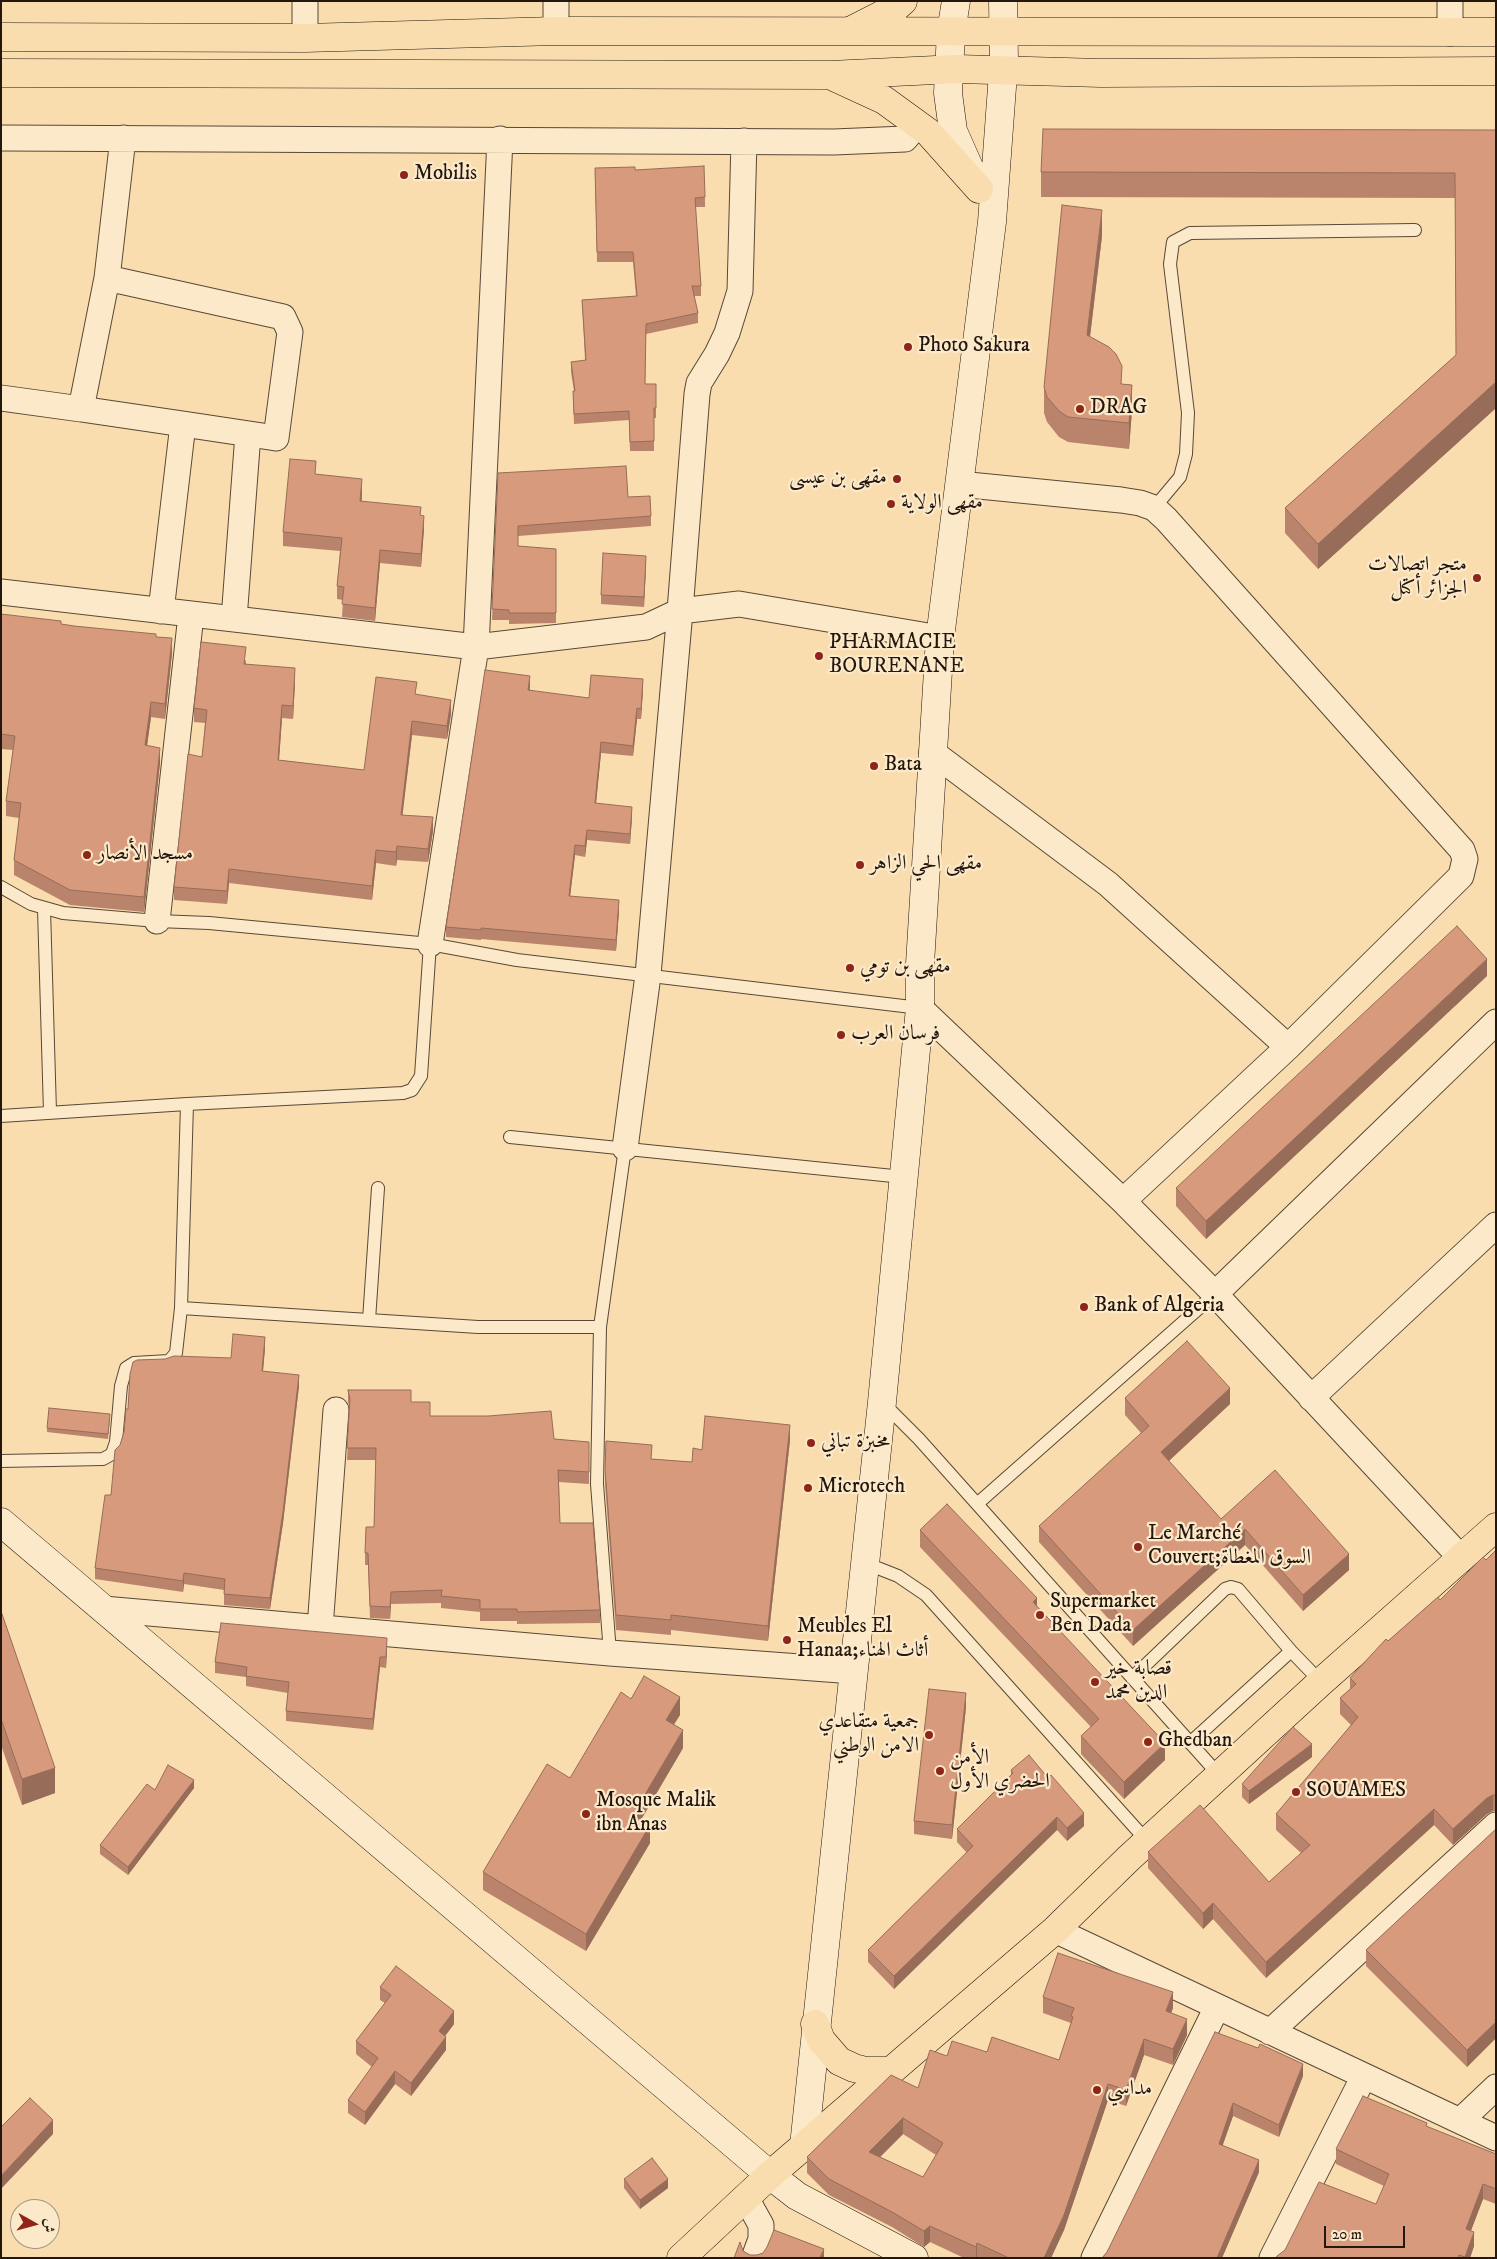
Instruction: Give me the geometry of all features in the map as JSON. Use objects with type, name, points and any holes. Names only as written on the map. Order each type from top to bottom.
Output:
[{"type":"main road","points":[[847,32],[895,8],[903,1]]},
{"type":"main road","points":[[1,36],[305,38],[556,30],[1496,32]]},
{"type":"main road","points":[[1,73],[830,75],[949,70],[1003,72],[1496,71]]},
{"type":"main road","points":[[830,75],[884,100],[917,125],[938,142],[979,189]]},
{"type":"main road","points":[[681,2258],[770,2175],[1055,1930],[1147,1841],[1321,1682],[1496,1527]]},
{"type":"main road","points":[[815,2024],[821,2040],[839,2061],[866,2071],[889,2071]]},
{"type":"street","points":[[305,1],[305,38]]},
{"type":"street","points":[[556,1],[556,30]]},
{"type":"street","points":[[956,1],[950,32],[948,93],[954,131],[992,222]]},
{"type":"street","points":[[804,2146],[815,2024],[882,1402],[920,1008],[920,964],[940,638],[992,222],[1003,72],[1003,1]]},
{"type":"street","points":[[1450,1],[1450,33]]},
{"type":"street","points":[[1,138],[834,142],[905,139],[917,125]]},
{"type":"street","points":[[81,409],[107,278],[123,138]]},
{"type":"street","points":[[430,944],[476,647],[500,139]]},
{"type":"street","points":[[625,1148],[648,975],[697,394],[699,383],[727,333],[740,291],[744,141]]},
{"type":"street","points":[[1,398],[276,438],[290,332],[283,317],[107,278]]},
{"type":"street","points":[[161,611],[182,424]]},
{"type":"street","points":[[234,620],[248,434]]},
{"type":"street","points":[[959,484],[1140,502],[1154,508],[1166,519],[1456,843],[1462,850],[1465,859],[1461,876],[1288,1047],[1123,1201]]},
{"type":"street","points":[[1,592],[476,647],[646,627],[680,611],[740,604],[940,638]]},
{"type":"street","points":[[158,921],[190,614]]},
{"type":"street","points":[[932,752],[1108,884],[1288,1047]]},
{"type":"street","points":[[920,1008],[1123,1201],[1215,1294],[1462,1559]]},
{"type":"street","points":[[1215,1294],[1496,1022]]},
{"type":"street","points":[[1311,1398],[1496,1225]]},
{"type":"street","points":[[320,1628],[336,1410]]},
{"type":"street","points":[[1,1522],[796,2196],[914,2258]]},
{"type":"street","points":[[103,1609],[610,1653],[854,1671]]},
{"type":"street","points":[[1270,2032],[1496,1825]]},
{"type":"street","points":[[1055,1930],[1496,2138]]},
{"type":"street","points":[[1094,2258],[1217,2007]]},
{"type":"street","points":[[1272,2258],[1364,2076]]},
{"type":"street","points":[[1460,2121],[1496,2087]]},
{"type":"street","points":[[746,2198],[761,2225],[761,2239],[754,2258]]},
{"type":"lane","points":[[1154,508],[1180,477],[1186,454],[1188,413],[1170,264],[1173,242],[1190,233],[1415,230]]},
{"type":"lane","points":[[1,887],[44,910],[63,913],[209,923],[430,944],[517,960],[920,1008]]},
{"type":"lane","points":[[44,910],[50,1112]]},
{"type":"lane","points":[[1,1116],[403,1093],[412,1090],[421,1076],[430,944]]},
{"type":"lane","points":[[1,1461],[103,1459],[112,1454],[116,1442],[124,1372],[134,1363],[169,1361],[176,1354],[182,1308],[188,1104]]},
{"type":"lane","points":[[510,1136],[903,1177]]},
{"type":"lane","points":[[610,1653],[597,1484],[600,1327],[625,1148]]},
{"type":"lane","points":[[369,1320],[378,1188]]},
{"type":"lane","points":[[977,1504],[1215,1294]]},
{"type":"lane","points":[[182,1308],[478,1327],[600,1327]]},
{"type":"lane","points":[[882,1402],[919,1439],[1219,1776]]},
{"type":"lane","points":[[865,1563],[898,1576],[926,1595],[1147,1841]]},
{"type":"lane","points":[[1132,1678],[1224,1589],[1231,1587],[1238,1589],[1291,1651],[1321,1682]]},
{"type":"lane","points":[[1190,1742],[1291,1651]]},
{"type":"building","points":[[1043,129],[1496,130],[1496,382],[1318,544],[1285,508],[1456,355],[1455,173],[1041,172]]},
{"type":"building","points":[[704,166],[705,197],[695,198],[701,286],[692,286],[698,313],[646,324],[645,384],[656,384],[654,441],[630,442],[629,411],[574,414],[573,391],[575,391],[571,362],[586,360],[582,300],[637,296],[633,252],[597,252],[595,168],[635,167],[635,170]]},
{"type":"building","points":[[1062,205],[1102,210],[1087,335],[1109,347],[1116,354],[1122,366],[1121,384],[1132,385],[1129,423],[1068,417],[1059,411],[1047,397],[1044,387]]},
{"type":"building","points":[[290,459],[316,461],[315,474],[362,479],[360,501],[421,507],[420,515],[424,516],[421,554],[380,550],[375,608],[342,604],[344,587],[337,586],[342,538],[283,532]]},
{"type":"building","points":[[626,466],[628,497],[650,496],[651,516],[518,526],[518,546],[556,549],[556,613],[509,613],[509,610],[492,609],[498,473]]},
{"type":"building","points":[[603,553],[646,556],[644,597],[601,595]]},
{"type":"building","points":[[1,614],[61,621],[61,624],[74,626],[156,634],[156,637],[172,638],[165,704],[151,702],[145,745],[160,748],[144,897],[70,890],[14,860],[21,803],[6,801],[15,736],[1,734]]},
{"type":"building","points":[[201,642],[246,647],[244,664],[295,668],[293,706],[282,705],[278,760],[364,770],[376,677],[417,682],[415,694],[451,700],[447,726],[412,721],[401,815],[433,817],[428,849],[397,846],[396,852],[376,850],[372,886],[229,869],[227,891],[174,887],[188,754],[202,757],[207,710],[194,708]]},
{"type":"building","points":[[485,670],[530,676],[528,690],[589,698],[591,675],[643,679],[641,709],[637,708],[633,746],[601,742],[595,803],[632,807],[630,834],[587,830],[585,846],[575,845],[569,896],[619,900],[616,940],[481,928],[481,930],[446,927]]},
{"type":"building","points":[[1457,926],[1487,959],[1206,1221],[1176,1188]]},
{"type":"building","points":[[233,1334],[265,1337],[262,1371],[299,1375],[283,1512],[270,1598],[224,1594],[225,1579],[184,1573],[183,1581],[95,1568],[105,1495],[111,1495],[115,1450],[120,1445],[124,1432],[133,1362],[137,1360],[165,1359],[174,1356],[231,1358]]},
{"type":"building","points":[[1187,1341],[1230,1388],[1161,1452],[1221,1519],[1275,1470],[1349,1554],[1303,1595],[1245,1529],[1133,1630],[1039,1526],[1149,1426],[1125,1398]]},
{"type":"building","points":[[348,1390],[411,1390],[411,1402],[430,1402],[430,1416],[488,1416],[551,1411],[554,1439],[589,1442],[589,1472],[558,1470],[560,1523],[593,1523],[600,1610],[517,1612],[517,1609],[480,1609],[480,1600],[441,1596],[442,1590],[391,1592],[390,1607],[370,1606],[368,1553],[365,1553],[366,1527],[374,1527],[376,1448],[347,1448],[350,1399]]},
{"type":"building","points":[[49,1408],[110,1414],[108,1434],[47,1428]]},
{"type":"building","points":[[705,1416],[790,1425],[768,1626],[671,1615],[671,1620],[616,1615],[605,1469],[606,1441],[652,1445],[651,1459],[692,1462],[693,1448],[702,1450]]},
{"type":"building","points":[[947,1504],[1037,1598],[1033,1602],[1165,1743],[1124,1782],[1081,1736],[1099,1719],[920,1530]]},
{"type":"building","points":[[1496,1550],[1496,1795],[1487,1798],[1453,1829],[1434,1809],[1266,1962],[1213,1903],[1203,1913],[1148,1852],[1200,1805],[1269,1882],[1310,1845],[1276,1814],[1358,1717],[1340,1698],[1356,1684],[1350,1678],[1386,1639],[1388,1641],[1438,1597],[1440,1600],[1483,1557],[1486,1560]]},
{"type":"building","points":[[1,1611],[55,1768],[22,1779],[1,1719]]},
{"type":"building","points":[[221,1623],[387,1638],[386,1657],[380,1657],[373,1719],[286,1711],[289,1682],[246,1676],[247,1667],[215,1662]]},
{"type":"building","name":"Mosque Malik ibn Anas","points":[[644,1676],[680,1697],[666,1720],[683,1730],[633,1815],[650,1825],[586,1934],[483,1872],[547,1764],[570,1778],[621,1692],[631,1699]]},
{"type":"building","name":"الأمن الحضري الأول","points":[[929,1689],[966,1693],[952,1825],[914,1821]]},
{"type":"building","points":[[1293,1727],[1312,1744],[1249,1791],[1242,1784]]},
{"type":"building","points":[[1029,1755],[1048,1778],[1051,1775],[1084,1813],[1067,1828],[1057,1817],[894,1976],[868,1950],[973,1846],[957,1829],[1013,1773],[1011,1770]]},
{"type":"building","points":[[168,1765],[194,1780],[128,1867],[100,1845],[147,1784],[155,1790]]},
{"type":"building","points":[[1496,1829],[1496,2022],[1467,2050],[1366,1950]]},
{"type":"building","points":[[1058,1953],[1173,1992],[1166,2011],[1187,2019],[1173,2049],[1144,2039],[1126,2090],[1108,2084],[1064,2215],[1044,2258],[1009,2258],[977,2243],[976,2247],[930,2226],[924,2231],[829,2179],[807,2157],[891,2075],[918,2088],[930,2050],[947,2056],[952,2041],[987,2052],[992,2037],[1059,2060],[1073,2017],[1071,2016],[1074,2008],[1043,1997]],"holes":[[[903,2118],[943,2143],[923,2177],[869,2152]]]},
{"type":"building","points":[[396,1966],[454,2011],[439,2031],[446,2037],[411,2083],[395,2071],[365,2112],[348,2100],[378,2058],[356,2041],[391,1995],[380,1987]]},
{"type":"building","points":[[1215,2032],[1258,2048],[1260,2044],[1303,2064],[1279,2125],[1233,2103],[1219,2144],[1259,2160],[1217,2258],[1102,2258],[1107,2252]]},
{"type":"building","points":[[1363,2096],[1427,2123],[1426,2126],[1496,2154],[1496,2189],[1483,2184],[1466,2229],[1474,2232],[1465,2257],[1459,2255],[1458,2258],[1276,2258],[1285,2250],[1319,2182],[1376,2204],[1389,2174],[1336,2149]]},
{"type":"building","points":[[30,2098],[53,2120],[1,2176],[1,2127]]},
{"type":"building","points":[[652,2158],[668,2179],[640,2200],[624,2179]]},
{"type":"building","points":[[774,2230],[824,2249],[820,2257],[822,2258],[734,2258],[740,2242],[743,2251],[750,2255],[763,2253]]},
{"type":"place","name":"Mobilis","points":[[404,175]]},
{"type":"place","name":"Photo Sakura","points":[[908,347]]},
{"type":"place","name":"DRAG","points":[[1080,409]]},
{"type":"place","name":"مقهى بن عيسى","points":[[897,479]]},
{"type":"place","name":"مقهى الولاية","points":[[891,504]]},
{"type":"place","name":"متجر اتصالات الجزائر أكتل","points":[[1477,578]]},
{"type":"place","name":"PHARMACIE BOURENANE","points":[[819,656]]},
{"type":"place","name":"Bata","points":[[874,766]]},
{"type":"place","name":"مسجد الأنصار","points":[[87,855]]},
{"type":"place","name":"مقهى الحي الزاهر","points":[[860,865]]},
{"type":"place","name":"مقهى بن تومي","points":[[850,968]]},
{"type":"place","name":"فرسان العرب","points":[[841,1035]]},
{"type":"place","name":"Bank of Algeria","points":[[1084,1307]]},
{"type":"place","name":"مخبزة تباني","points":[[811,1443]]},
{"type":"place","name":"Microtech","points":[[808,1488]]},
{"type":"place","name":"Le Marché Couvert;السوق المغطاة","points":[[1138,1547]]},
{"type":"place","name":"Supermarket Ben Dada","points":[[1040,1615]]},
{"type":"place","name":"Meubles El Hanaa;أثاث الهناء","points":[[787,1640]]},
{"type":"place","name":"قصابة خير الدين محمد","points":[[1095,1682]]},
{"type":"place","name":"جمعية متقاعدي الامن الوطني","points":[[929,1735]]},
{"type":"place","name":"Ghedban","points":[[1148,1742]]},
{"type":"place","name":"الأمن الحضري الأول","points":[[940,1771]]},
{"type":"place","name":"SOUAMES","points":[[1296,1792]]},
{"type":"place","name":"Mosque Malik ibn Anas","points":[[586,1814]]},
{"type":"place","name":"مداسي","points":[[1097,2090]]}]
